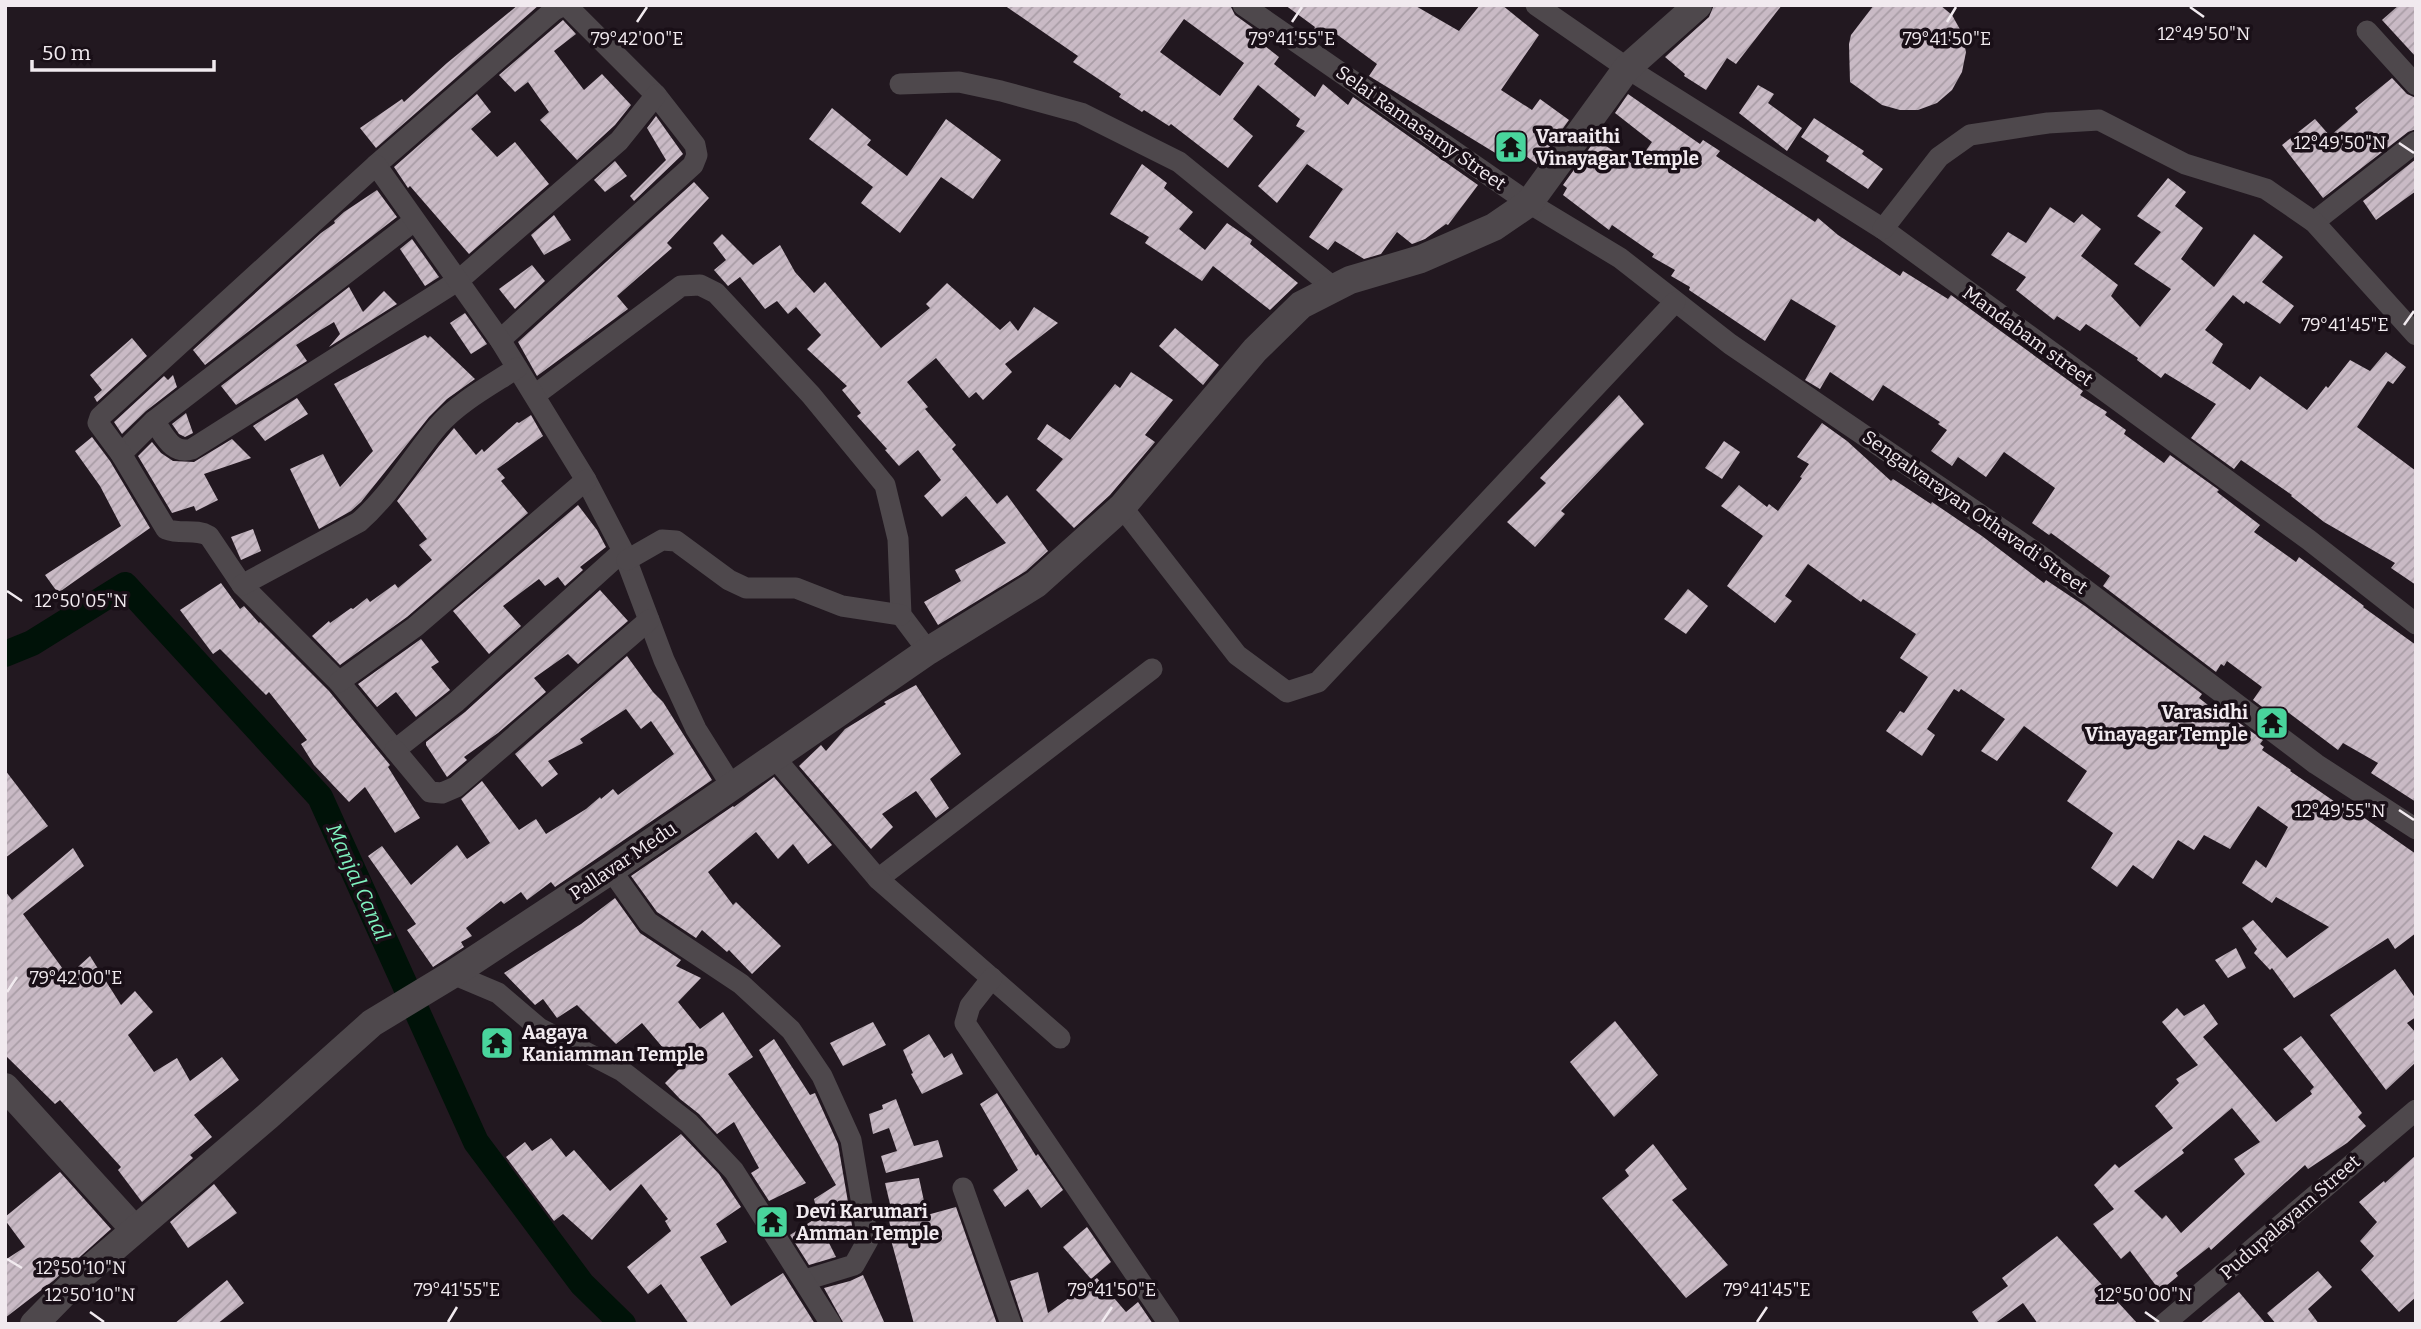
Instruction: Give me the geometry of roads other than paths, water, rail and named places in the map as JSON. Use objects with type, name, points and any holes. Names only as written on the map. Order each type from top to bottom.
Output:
[{"type":"street","points":[[500,340],[693,165],[697,155],[695,145],[656,95],[565,5],[554,10],[376,165],[100,417],[97,423],[121,454],[166,529],[173,532],[200,531],[209,536],[242,585],[339,682],[430,792],[442,793],[456,787],[649,620]]},
{"type":"street","name":"Selai Ramasamy Street","points":[[1243,5],[1529,203]]},
{"type":"street","name":"Mandabam street","points":[[1536,5],[1628,68],[1883,229],[2309,540],[2416,624]]},
{"type":"street","name":"Pallavar Medu","points":[[34,1324],[78,1279],[372,1023],[453,974],[611,870],[928,651],[1036,584],[1122,507],[1255,350],[1301,305],[1350,280],[1421,259],[1494,227],[1529,203],[1628,68],[1698,5]]},
{"type":"street","points":[[2367,31],[2416,85]]},
{"type":"street","points":[[901,84],[959,82],[1081,113],[1179,162],[1334,288]]},
{"type":"street","points":[[154,421],[173,449],[183,452],[192,449],[459,279],[619,141],[656,95]]},
{"type":"street","points":[[1883,229],[1939,157],[1970,135],[2048,123],[2098,120],[2185,164],[2266,190],[2314,222],[2416,335]]},
{"type":"street","points":[[2314,222],[2416,142]]},
{"type":"street","points":[[376,165],[500,340],[586,480],[625,555],[664,660],[696,729],[733,788]]},
{"type":"street","name":"Sengalvarayan Othavadi Street","points":[[1529,203],[1620,258],[1730,344],[2038,554],[2316,765],[2416,829]]},
{"type":"street","points":[[121,454],[154,421],[414,221]]},
{"type":"street","points":[[535,395],[681,286],[700,285],[716,293],[811,395],[885,485],[898,539],[901,615],[928,651]]},
{"type":"street","points":[[1122,507],[1237,656],[1287,692],[1318,682],[1675,302]]},
{"type":"street","points":[[242,585],[359,522],[373,509],[440,424],[517,368]]},
{"type":"street","points":[[339,682],[415,627],[586,480]]},
{"type":"street","points":[[395,750],[456,702],[625,555],[662,540],[676,541],[729,580],[746,588],[796,588],[842,606],[901,615]]},
{"type":"street","points":[[878,878],[1152,669]]},
{"type":"street","points":[[774,757],[878,878],[1059,1038]]},
{"type":"street","points":[[611,870],[648,922],[741,984],[791,1030],[822,1076],[851,1140],[868,1240],[854,1265],[805,1280]]},
{"type":"street","points":[[453,974],[498,993],[539,1028],[622,1071],[689,1124],[734,1171],[831,1324]]},
{"type":"street","points":[[992,978],[970,1006],[964,1023],[1169,1324]]},
{"type":"street","points":[[5,1087],[135,1230]]},
{"type":"street","name":"Pudupalayam Street","points":[[2164,1324],[2416,1110]]},
{"type":"street","points":[[963,1188],[1011,1324]]},
{"type":"waterway","name":"Manjal Canal","points":[[5,654],[32,643],[125,585],[320,797],[476,1142],[582,1284],[623,1324]]},
{"type":"place","name":"Varaaithi Vinayagar Temple","points":[[1511,147]]},
{"type":"place","name":"Varasidhi Vinayagar Temple","points":[[2272,723]]},
{"type":"place","name":"Aagaya Kaniamman Temple","points":[[497,1043]]},
{"type":"place","name":"Devi Karumari Amman Temple","points":[[772,1222]]}]
